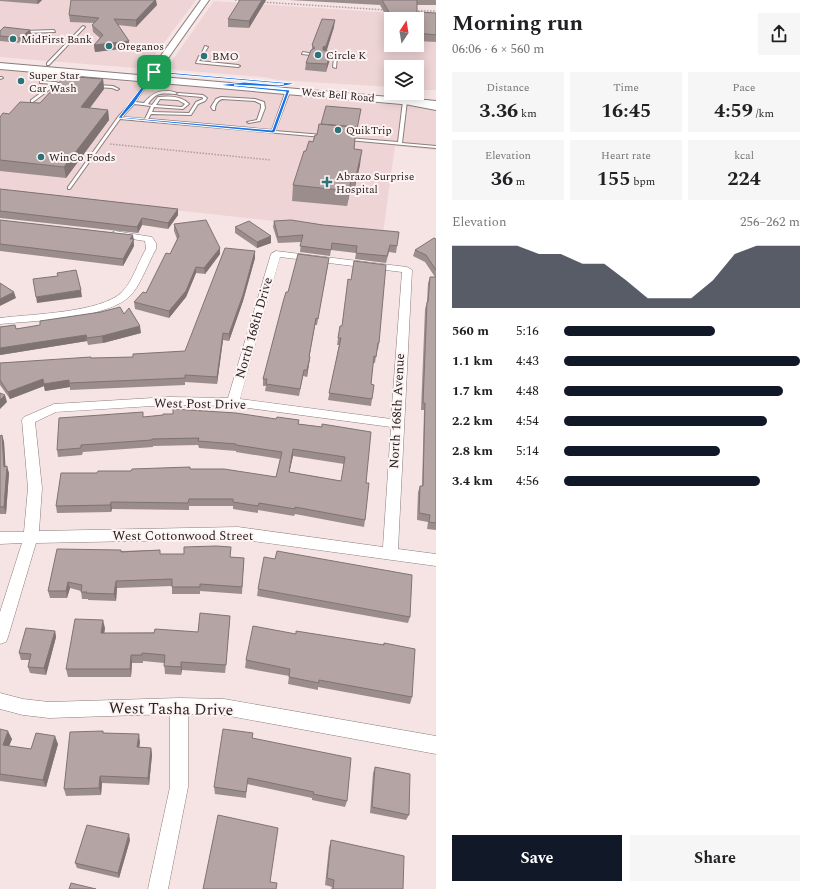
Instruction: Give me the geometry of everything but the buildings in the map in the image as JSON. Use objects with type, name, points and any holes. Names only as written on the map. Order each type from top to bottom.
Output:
[{"type":"highway","points":[[414,100],[436,105]]},
{"type":"main road","name":"West Bell Road","points":[[0,60],[48,64],[218,85],[244,84],[279,86],[384,96]]},
{"type":"main road","name":"West Bell Road","points":[[0,66],[290,87]]},
{"type":"main road","points":[[290,87],[360,92],[384,91]]},
{"type":"main road","name":"West Bell Road","points":[[424,97],[436,95]]},
{"type":"street","points":[[152,76],[205,0]]},
{"type":"street","points":[[0,321],[76,312],[106,306],[117,301],[126,294],[150,248],[151,243],[149,239],[106,233]]},
{"type":"street","name":"North 168th Avenue","points":[[276,254],[407,270],[390,553]]},
{"type":"street","name":"North 168th Drive","points":[[233,402],[276,254]]},
{"type":"street","name":"West Post Drive","points":[[31,537],[35,488],[28,420],[54,408],[169,401],[233,402],[397,424]]},
{"type":"street","name":"West Cottonwood Street","points":[[0,538],[238,533],[436,560]]},
{"type":"street","points":[[0,637],[31,537]]},
{"type":"street","name":"West Tasha Drive","points":[[0,701],[23,707],[50,710],[179,706],[224,707],[436,745]]},
{"type":"street","points":[[158,889],[179,786],[179,706]]},
{"type":"lane","points":[[48,64],[84,27]]},
{"type":"lane","points":[[18,31],[54,31]]},
{"type":"lane","points":[[206,47],[197,62],[238,66]]},
{"type":"lane","points":[[302,53],[311,54]]},
{"type":"lane","points":[[325,55],[336,57],[335,67]]},
{"type":"lane","points":[[69,188],[102,144],[119,118],[133,103],[152,76]]},
{"type":"lane","points":[[41,82],[56,83],[41,100],[31,101],[41,90],[50,88]]},
{"type":"lane","points":[[92,85],[113,87],[117,89]]},
{"type":"lane","points":[[273,132],[290,87]]},
{"type":"lane","points":[[145,104],[152,94],[158,92],[175,93]]},
{"type":"lane","points":[[150,113],[190,114],[197,103],[205,98],[202,96],[179,94]]},
{"type":"lane","points":[[133,103],[145,104],[154,105],[178,108],[185,107],[188,104],[186,101],[163,98],[157,100],[154,105],[146,120]]},
{"type":"lane","points":[[214,109],[213,107],[217,100],[221,98],[255,100],[263,103],[263,108],[258,121],[249,122]]},
{"type":"lane","points":[[400,143],[409,100]]},
{"type":"lane","points":[[119,118],[324,136]]},
{"type":"lane","points":[[340,138],[436,147]]},
{"type":"path","points":[[235,0],[242,1]]},
{"type":"path","points":[[257,2],[392,10]]},
{"type":"path","points":[[414,11],[436,11]]},
{"type":"path","points":[[102,144],[271,160]]},
{"type":"shaded area","points":[[0,0],[196,0],[148,64],[143,67],[135,68],[0,57]]},
{"type":"shaded area","points":[[214,1],[384,12],[384,52],[424,52],[424,15],[436,16],[436,90],[424,90],[424,60],[384,60],[384,87],[278,80],[263,77],[176,70],[169,68],[169,65]]},
{"type":"shaded area","points":[[0,68],[131,82],[170,83],[436,108],[436,150],[395,146],[383,233],[0,191]]},
{"type":"place","name":"MidFirst Bank","points":[[13,39]]},
{"type":"place","name":"Oreganos","points":[[109,46]]},
{"type":"place","name":"Circle K","points":[[318,55]]},
{"type":"place","name":"BMO","points":[[204,56]]},
{"type":"place","name":"Super Star Car Wash","points":[[21,81]]},
{"type":"place","name":"QuikTrip","points":[[338,130]]},
{"type":"place","name":"WinCo Foods","points":[[41,157]]},
{"type":"place","name":"Abrazo Surprise Hospital","points":[[327,182]]},
{"type":"route","points":[[154,72],[292,84],[279,86],[244,84],[218,85],[288,91],[273,132],[119,118],[133,103],[154,72]]}]
